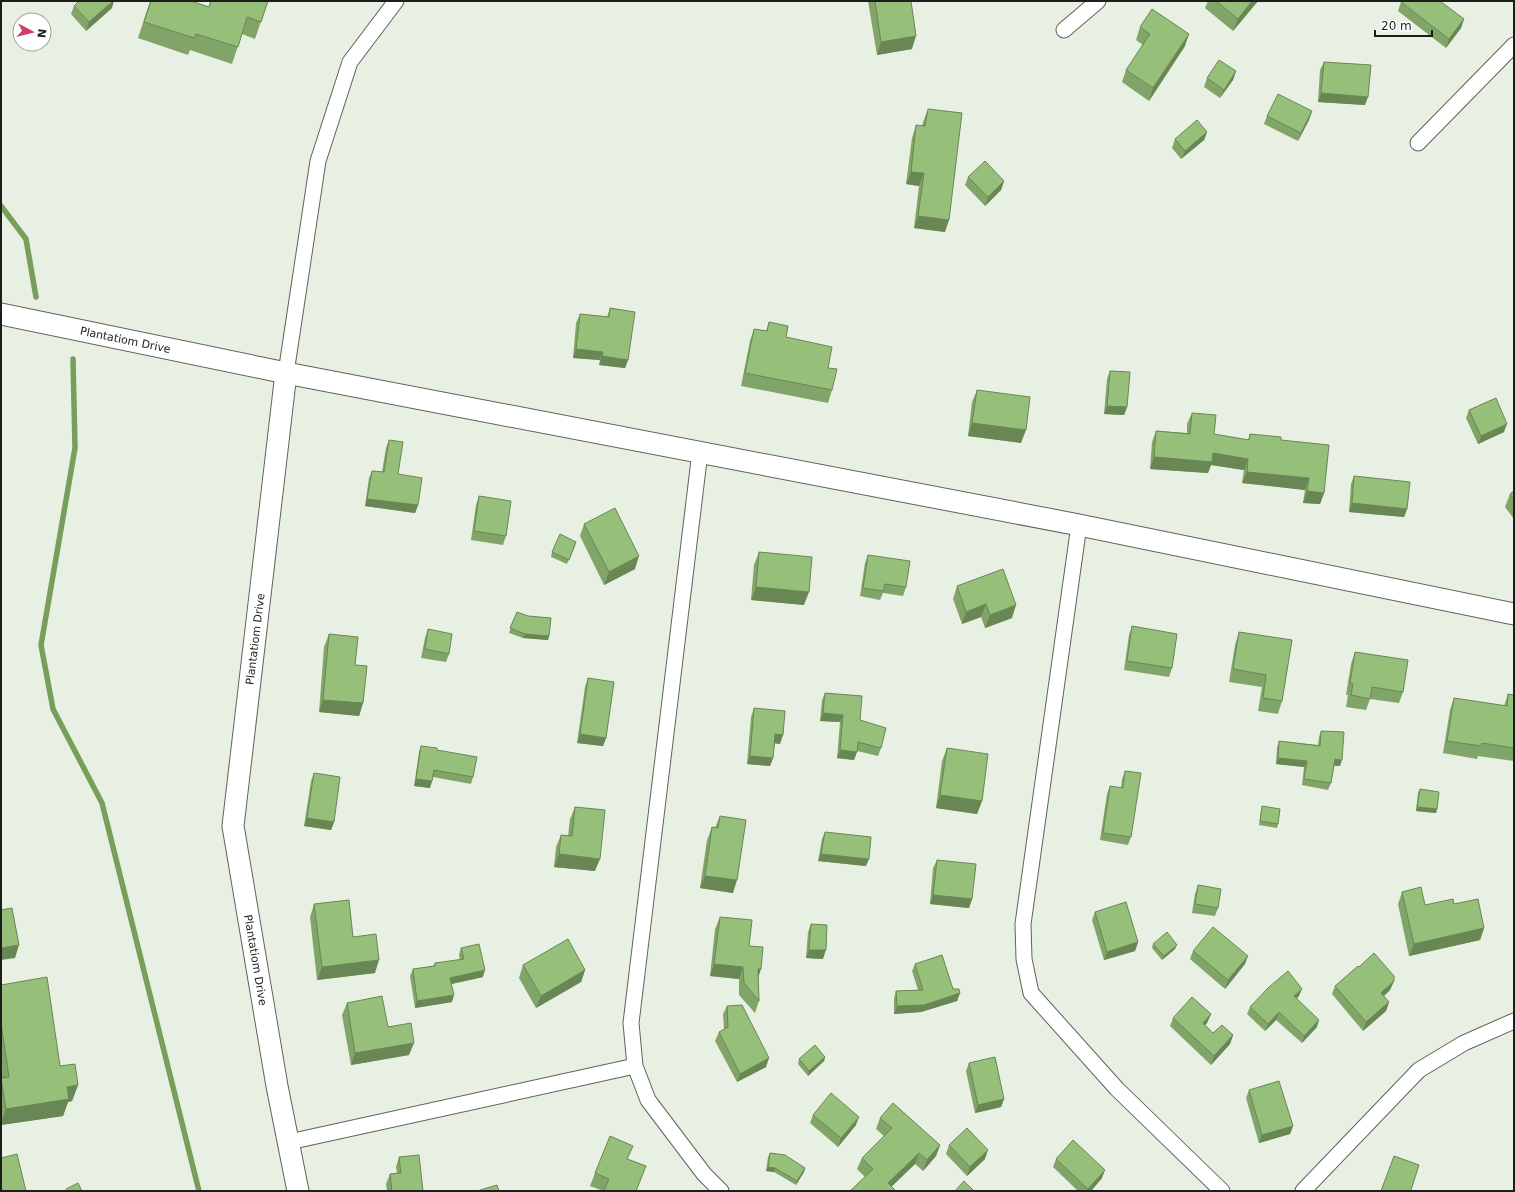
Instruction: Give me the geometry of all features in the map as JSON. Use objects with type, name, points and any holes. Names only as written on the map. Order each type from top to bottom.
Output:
[{"type":"street","points":[[396,1],[350,62],[318,161],[286,373],[1079,525],[1514,614]]},
{"type":"street","points":[[1064,30],[1098,1]]},
{"type":"street","points":[[1418,143],[1514,45]]},
{"type":"street","name":"Plantatiom Drive","points":[[1,314],[286,373],[233,826],[277,1086],[298,1191]]},
{"type":"street","points":[[700,452],[631,1023],[635,1066],[648,1100],[704,1174],[721,1191]]},
{"type":"street","points":[[1079,525],[1023,924],[1024,959],[1031,993],[1117,1089],[1222,1191]]},
{"type":"street","points":[[1303,1191],[1419,1070],[1464,1043],[1514,1021]]},
{"type":"street","points":[[289,1142],[635,1066]]},
{"type":"building","points":[[79,1],[113,1],[89,22],[74,6]]},
{"type":"building","points":[[151,1],[191,1],[209,7],[211,1],[268,1],[261,22],[247,17],[238,47],[196,34],[194,38],[144,22]]},
{"type":"building","points":[[875,1],[911,1],[916,36],[881,42]]},
{"type":"building","points":[[1216,1],[1252,1],[1238,19]]},
{"type":"building","points":[[1440,1],[1464,19],[1449,39],[1401,2]]},
{"type":"building","points":[[1152,9],[1189,34],[1153,88],[1126,70],[1150,34],[1140,27]]},
{"type":"building","points":[[1219,60],[1236,71],[1224,90],[1207,78]]},
{"type":"building","points":[[1324,62],[1371,65],[1368,97],[1321,93]]},
{"type":"building","points":[[1278,94],[1312,111],[1301,133],[1267,116]]},
{"type":"building","points":[[928,109],[962,113],[949,220],[918,216],[924,173],[911,172],[916,125],[925,126]]},
{"type":"building","points":[[1197,120],[1207,132],[1185,151],[1175,139]]},
{"type":"building","points":[[985,161],[1004,181],[988,197],[968,177]]},
{"type":"building","points":[[610,308],[635,312],[628,360],[602,356],[603,352],[576,349],[580,314],[609,317]]},
{"type":"building","points":[[769,322],[788,326],[786,337],[832,347],[828,368],[837,369],[832,390],[745,373],[754,329],[767,331]]},
{"type":"building","points":[[1110,371],[1130,372],[1127,407],[1107,406]]},
{"type":"building","points":[[977,390],[1030,397],[1026,430],[972,423]]},
{"type":"building","points":[[1496,398],[1507,424],[1481,436],[1469,410]]},
{"type":"building","points":[[1192,413],[1216,415],[1214,434],[1249,440],[1250,434],[1281,437],[1281,440],[1329,445],[1324,493],[1307,491],[1309,478],[1247,472],[1248,459],[1213,453],[1212,462],[1154,457],[1156,431],[1190,434]]},
{"type":"building","points":[[389,440],[403,442],[398,474],[422,478],[418,505],[367,499],[372,471],[384,472]]},
{"type":"building","points":[[1354,476],[1410,482],[1407,509],[1352,503]]},
{"type":"building","points":[[1514,491],[1514,500],[1510,494]]},
{"type":"building","points":[[479,496],[511,501],[506,536],[474,531]]},
{"type":"building","points":[[615,508],[639,556],[609,572],[584,524]]},
{"type":"building","points":[[560,534],[576,542],[569,560],[552,552]]},
{"type":"building","points":[[759,552],[812,557],[809,592],[756,587]]},
{"type":"building","points":[[868,555],[910,561],[906,587],[885,584],[883,591],[863,588]]},
{"type":"building","points":[[1003,569],[1016,605],[990,615],[986,604],[966,612],[957,586]]},
{"type":"building","points":[[517,612],[528,616],[551,618],[549,636],[525,634],[510,628]]},
{"type":"building","points":[[1132,626],[1177,634],[1172,668],[1127,661]]},
{"type":"building","points":[[428,629],[452,634],[449,654],[425,649]]},
{"type":"building","points":[[1239,632],[1292,640],[1282,701],[1263,698],[1266,675],[1233,669]]},
{"type":"building","points":[[329,634],[358,637],[355,665],[367,666],[363,703],[323,700]]},
{"type":"building","points":[[1355,652],[1408,660],[1403,692],[1372,687],[1370,699],[1351,695],[1353,684],[1350,683]]},
{"type":"building","points":[[588,678],[614,682],[606,738],[580,734]]},
{"type":"building","points":[[825,693],[862,696],[860,720],[886,728],[881,748],[858,742],[857,752],[840,750],[843,715],[823,713]]},
{"type":"building","points":[[1508,694],[1514,695],[1514,748],[1482,743],[1481,746],[1447,741],[1454,698],[1507,706]]},
{"type":"building","points":[[754,708],[785,711],[783,735],[775,734],[773,758],[750,756]]},
{"type":"building","points":[[1321,731],[1344,732],[1342,760],[1335,759],[1331,783],[1304,779],[1307,761],[1278,758],[1279,741],[1320,746]]},
{"type":"building","points":[[421,746],[477,757],[473,777],[434,770],[432,781],[416,779]]},
{"type":"building","points":[[947,748],[988,754],[982,801],[940,795]]},
{"type":"building","points":[[1125,771],[1141,773],[1131,837],[1103,833],[1110,786],[1123,788]]},
{"type":"building","points":[[314,773],[340,777],[334,822],[307,818]]},
{"type":"building","points":[[1420,789],[1439,792],[1437,809],[1417,807]]},
{"type":"building","points":[[1262,806],[1280,809],[1278,824],[1260,821]]},
{"type":"building","points":[[575,807],[605,810],[600,859],[559,854],[561,835],[572,836]]},
{"type":"building","points":[[720,816],[746,820],[737,880],[705,876],[712,827],[718,828]]},
{"type":"building","points":[[825,832],[871,837],[869,859],[821,854]]},
{"type":"building","points":[[937,860],[976,864],[972,899],[933,895]]},
{"type":"building","points":[[1198,885],[1221,889],[1218,908],[1195,904]]},
{"type":"building","points":[[1421,887],[1425,905],[1453,899],[1454,904],[1478,899],[1484,928],[1414,944],[1402,892]]},
{"type":"building","points":[[349,900],[353,937],[376,934],[379,960],[322,967],[314,904]]},
{"type":"building","points":[[1126,902],[1138,942],[1107,952],[1095,912]]},
{"type":"building","points":[[12,908],[19,945],[1,948],[1,910]]},
{"type":"building","points":[[720,917],[752,920],[749,946],[763,947],[761,969],[758,969],[759,1001],[744,983],[743,967],[714,964]]},
{"type":"building","points":[[811,924],[827,925],[826,950],[809,950]]},
{"type":"building","points":[[1213,927],[1248,956],[1228,980],[1193,951]]},
{"type":"building","points":[[1167,932],[1177,945],[1164,956],[1153,944]]},
{"type":"building","points":[[568,939],[585,970],[541,996],[523,965]]},
{"type":"building","points":[[479,944],[485,970],[450,978],[454,995],[417,1001],[413,969],[435,966],[435,963],[464,959],[461,948]]},
{"type":"building","points":[[1374,953],[1394,976],[1394,981],[1381,993],[1389,1002],[1366,1022],[1335,986]]},
{"type":"building","points":[[942,955],[953,989],[959,989],[960,993],[924,1005],[897,1006],[896,991],[923,990],[915,964]]},
{"type":"building","points":[[1288,971],[1302,989],[1294,996],[1319,1020],[1304,1036],[1279,1012],[1268,1024],[1250,1007],[1269,987]]},
{"type":"building","points":[[47,977],[60,1066],[75,1064],[78,1085],[67,1087],[69,1099],[6,1109],[1,1078],[9,1077],[1,1023],[1,985]]},
{"type":"building","points":[[382,996],[388,1027],[411,1023],[414,1043],[355,1053],[347,1003]]},
{"type":"building","points":[[1192,997],[1211,1014],[1203,1023],[1213,1033],[1222,1025],[1233,1035],[1214,1056],[1173,1018]]},
{"type":"building","points":[[742,1005],[769,1058],[740,1074],[719,1032],[728,1027],[727,1006]]},
{"type":"building","points":[[815,1045],[825,1057],[809,1071],[799,1059]]},
{"type":"building","points":[[995,1057],[1004,1099],[978,1105],[969,1063]]},
{"type":"building","points":[[1279,1081],[1293,1126],[1262,1135],[1249,1090]]},
{"type":"building","points":[[831,1093],[859,1117],[841,1138],[813,1115]]},
{"type":"building","points":[[893,1103],[940,1145],[927,1160],[919,1153],[888,1183],[896,1191],[850,1191],[873,1169],[862,1158],[892,1128],[880,1118]]},
{"type":"building","points":[[967,1128],[988,1150],[970,1167],[949,1145]]},
{"type":"building","points":[[610,1136],[633,1146],[627,1159],[646,1166],[636,1191],[604,1191],[609,1179],[595,1173]]},
{"type":"building","points":[[1073,1140],[1105,1170],[1088,1189],[1056,1159]]},
{"type":"building","points":[[770,1153],[785,1155],[805,1168],[797,1181],[775,1168],[768,1167]]},
{"type":"building","points":[[17,1154],[26,1191],[1,1191],[1,1158]]},
{"type":"building","points":[[419,1155],[423,1191],[392,1191],[390,1174],[401,1173],[399,1157]]},
{"type":"building","points":[[1394,1156],[1419,1165],[1411,1190],[1413,1191],[1381,1191]]},
{"type":"building","points":[[964,1181],[974,1191],[955,1191]]},
{"type":"building","points":[[78,1183],[82,1191],[67,1191],[66,1189]]},
{"type":"building","points":[[497,1185],[499,1191],[477,1191]]},
{"type":"waterway","points":[[1,206],[26,239],[36,297]]},
{"type":"waterway","points":[[73,359],[75,448],[41,645],[53,709],[102,803],[199,1191]]}]
